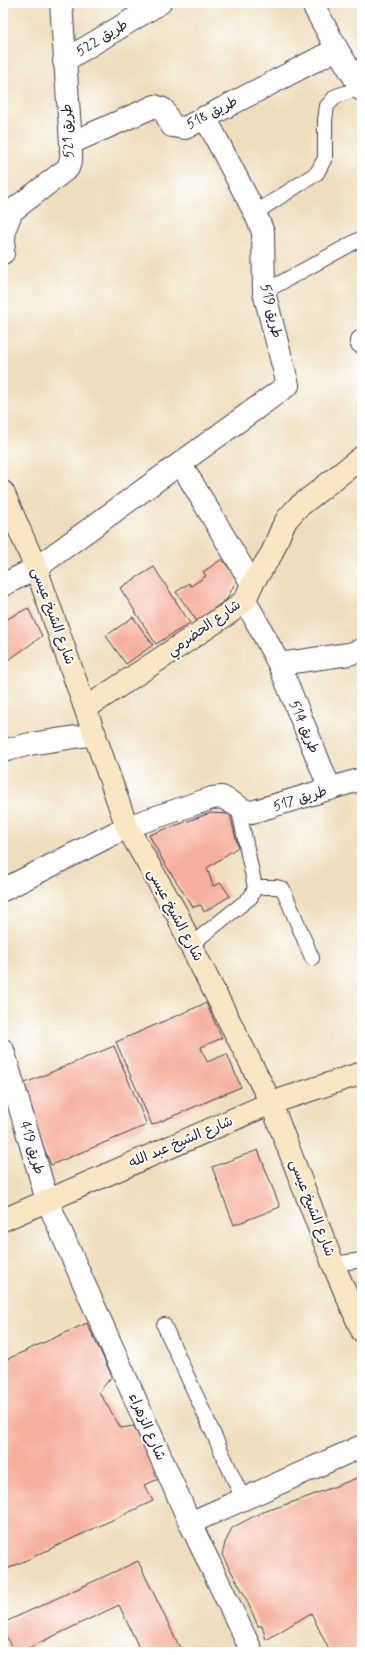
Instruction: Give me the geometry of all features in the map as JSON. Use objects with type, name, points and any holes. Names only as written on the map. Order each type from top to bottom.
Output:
[{"type":"street","name":"طريق 521","points":[[3,253],[5,228],[12,210],[68,168],[71,159],[61,3]]},
{"type":"street","name":"طريق 522","points":[[64,61],[160,3]]},
{"type":"street","points":[[312,3],[337,49],[362,89]]},
{"type":"street","name":"طريق 518","points":[[70,143],[155,106],[163,109],[172,126],[185,128],[337,49]]},
{"type":"street","name":"طريق 519","points":[[3,585],[36,568],[288,385],[264,292],[263,232],[255,213],[205,117]]},
{"type":"street","name":"شارع الحضرمي","points":[[86,708],[232,611],[248,592],[272,553],[287,518],[362,457]]},
{"type":"street","points":[[181,464],[248,592]]},
{"type":"street","name":"شارع الشيخ عيسى","points":[[3,492],[36,568],[86,708],[126,827],[178,916],[271,1103],[333,1264],[362,1331]]},
{"type":"street","name":"طريق 514","points":[[248,592],[330,789]]},
{"type":"street","points":[[279,664],[349,654],[362,650]]},
{"type":"street","points":[[3,751],[30,744],[95,734]]},
{"type":"street","name":"طريق 517","points":[[126,827],[212,798],[222,797],[246,811],[260,811],[362,779]]},
{"type":"street","points":[[3,890],[126,827]]},
{"type":"street","name":"طريق 419","points":[[3,1050],[47,1200]]},
{"type":"street","name":"شارع الشيخ عبد الله","points":[[3,1220],[271,1103],[362,1073]]},
{"type":"street","name":"شارع الزهراء","points":[[47,1200],[190,1523],[252,1652]]},
{"type":"street","points":[[190,1523],[362,1446]]},
{"type":"lane","points":[[255,213],[317,173],[325,158],[325,120],[328,106],[336,96],[362,89]]},
{"type":"lane","points":[[264,292],[362,238]]},
{"type":"lane","points":[[190,942],[198,939],[252,897],[255,887],[238,806]]},
{"type":"lane","points":[[255,887],[276,887],[283,890],[312,958]]},
{"type":"lane","points":[[333,1264],[362,1260]]},
{"type":"lane","points":[[164,1325],[243,1499]]},
{"type":"building","points":[[222,559],[237,579],[227,599],[197,621],[176,592],[189,583],[191,586],[206,576],[203,572]]},
{"type":"building","points":[[154,567],[190,623],[156,644],[120,588]]},
{"type":"building","points":[[28,608],[42,636],[3,664],[3,621]]},
{"type":"building","points":[[133,617],[153,645],[126,664],[106,636]]},
{"type":"building","points":[[210,813],[230,814],[238,847],[207,868],[213,886],[221,883],[230,896],[204,912],[201,905],[193,907],[163,861],[149,835]]},
{"type":"building","points":[[206,1003],[222,1038],[201,1047],[207,1062],[227,1054],[241,1087],[152,1125],[116,1042]]},
{"type":"building","points":[[114,1046],[147,1125],[51,1165],[18,1086]]},
{"type":"building","points":[[258,1150],[280,1207],[234,1225],[212,1167]]},
{"type":"building","points":[[87,1323],[112,1376],[99,1392],[121,1428],[134,1426],[159,1479],[144,1485],[153,1501],[3,1571],[3,1361]]},
{"type":"building","points":[[362,1476],[362,1652],[330,1652],[311,1613],[266,1640],[262,1626],[258,1626],[244,1594],[222,1555],[225,1543],[232,1528],[260,1513]]},
{"type":"building","points":[[138,1561],[182,1652],[141,1652],[119,1605],[20,1652],[14,1652],[3,1630],[3,1623]]}]
